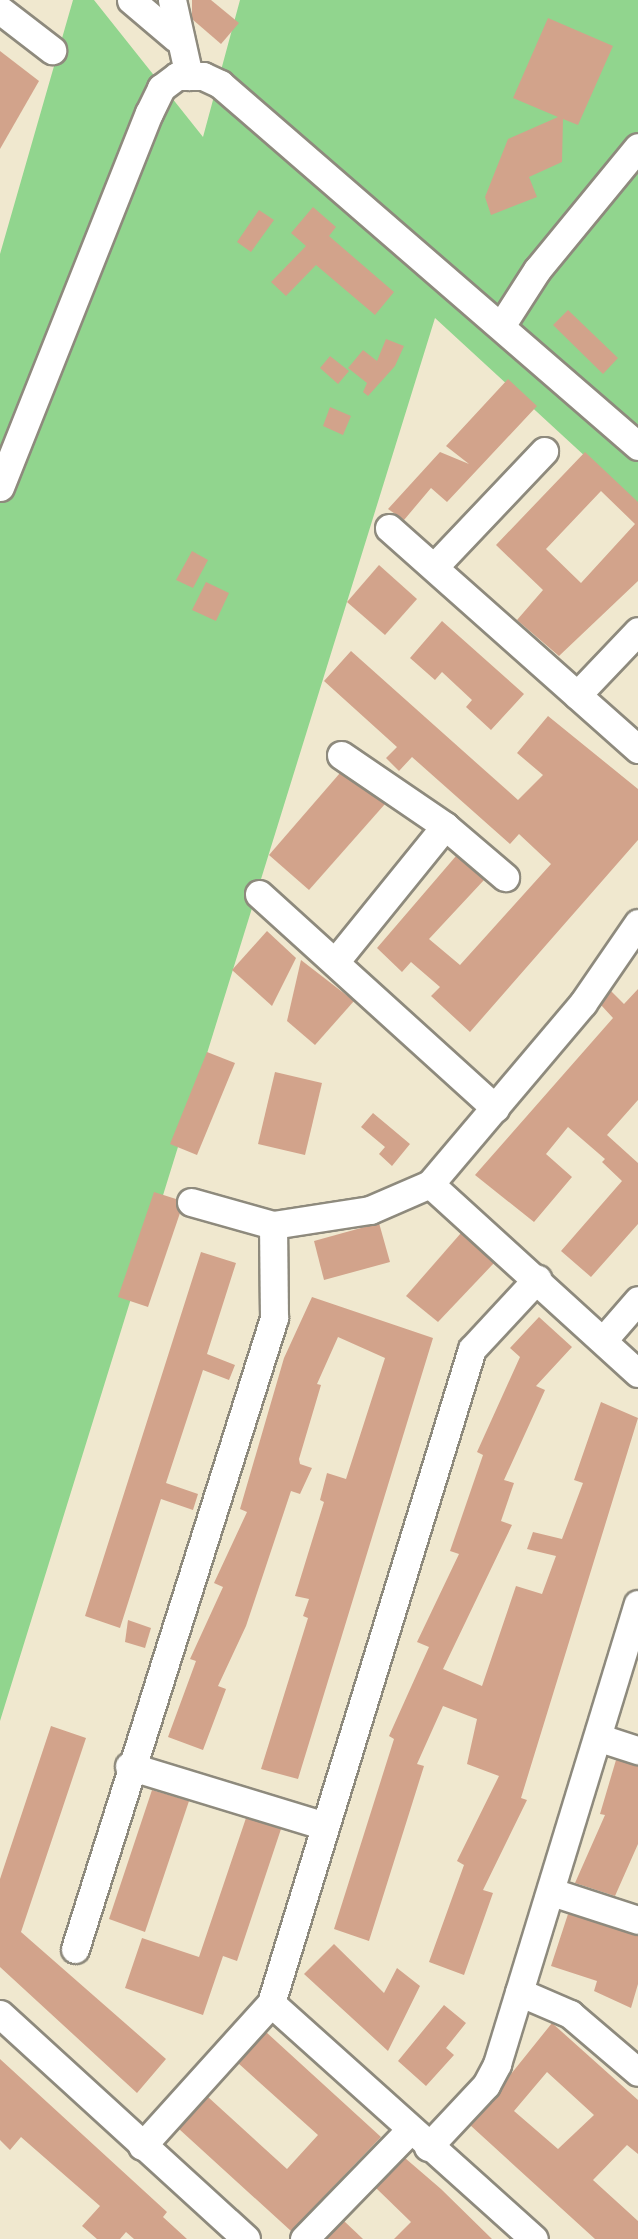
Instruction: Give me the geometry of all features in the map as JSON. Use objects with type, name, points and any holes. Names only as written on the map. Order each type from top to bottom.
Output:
[{"type":"street","points":[[131,0],[176,38]]},
{"type":"street","points":[[172,0],[176,38],[189,76]]},
{"type":"street","points":[[0,10],[52,50]]},
{"type":"street","points":[[0,487],[8,439],[149,113],[161,88],[177,76],[189,76],[220,84],[638,446]]},
{"type":"street","points":[[501,326],[537,270],[638,147]]},
{"type":"street","points":[[434,567],[544,452]]},
{"type":"street","points":[[389,528],[638,749]]},
{"type":"street","points":[[577,695],[638,631]]},
{"type":"street","points":[[341,755],[445,826],[505,877]]},
{"type":"street","points":[[335,962],[445,826]]},
{"type":"street","points":[[259,894],[495,1108]]},
{"type":"street","points":[[191,1202],[273,1225],[370,1210],[430,1184],[583,1003],[638,923]]},
{"type":"street","points":[[430,1184],[605,1338],[638,1373]]},
{"type":"street","points":[[75,1949],[129,1766],[274,1318],[273,1225]]},
{"type":"street","points":[[141,2146],[271,2003],[472,1349],[537,1279]]},
{"type":"street","points":[[605,1338],[638,1300]]},
{"type":"street","points":[[304,2239],[419,2139],[486,2085],[552,1892],[600,1738],[638,1604]]},
{"type":"street","points":[[600,1738],[638,1750]]},
{"type":"street","points":[[129,1766],[325,1826]]},
{"type":"street","points":[[552,1892],[638,1920]]},
{"type":"street","points":[[519,1992],[570,2014],[638,2072]]},
{"type":"street","points":[[271,2003],[419,2139],[534,2239]]},
{"type":"street","points":[[0,2014],[141,2146],[246,2239]]},
{"type":"green space","points":[[73,0],[94,0],[203,137],[240,0],[638,0],[638,505],[435,318],[0,1721],[0,254]]},
{"type":"building","points":[[192,0],[211,0],[239,23],[221,44],[192,19]]},
{"type":"building","points":[[548,18],[613,46],[578,125],[563,119],[562,162],[529,177],[537,197],[491,215],[485,197],[508,139],[558,117],[513,98]]},
{"type":"building","points":[[0,51],[39,81],[0,149]]},
{"type":"building","points":[[313,207],[336,227],[329,236],[394,292],[375,315],[316,265],[286,296],[271,282],[306,246],[291,233]]},
{"type":"building","points":[[259,210],[274,220],[251,252],[237,242]]},
{"type":"building","points":[[568,310],[618,358],[603,374],[553,325]]},
{"type":"building","points":[[386,339],[404,346],[395,366],[368,396],[363,392],[367,383],[348,368],[363,350],[377,361]]},
{"type":"building","points":[[330,356],[349,371],[338,384],[320,368]]},
{"type":"building","points":[[508,379],[537,406],[447,502],[431,488],[404,520],[388,509],[440,452],[469,464],[446,446]]},
{"type":"building","points":[[330,407],[351,416],[343,435],[323,426]]},
{"type":"building","points":[[585,452],[638,502],[638,581],[559,656],[517,620],[543,590],[496,545]],"holes":[[[601,491],[635,524],[581,583],[546,549]]]},
{"type":"building","points":[[192,551],[208,560],[193,588],[176,580]]},
{"type":"building","points":[[379,565],[417,599],[385,635],[347,602]]},
{"type":"building","points":[[206,582],[229,593],[216,621],[192,610]]},
{"type":"building","points":[[442,621],[524,694],[491,730],[466,707],[472,700],[442,672],[435,680],[410,658]]},
{"type":"building","points":[[351,651],[518,800],[543,775],[517,753],[548,716],[638,789],[638,840],[470,1032],[431,996],[440,987],[411,962],[402,972],[377,948],[456,856],[484,880],[429,939],[460,965],[551,864],[519,834],[510,844],[412,757],[399,771],[386,758],[397,747],[324,681]]},
{"type":"building","points":[[340,773],[385,804],[309,890],[269,855]]},
{"type":"building","points":[[267,931],[296,958],[272,1006],[232,970]]},
{"type":"building","points":[[301,960],[354,1001],[315,1045],[287,1021]]},
{"type":"building","points":[[638,989],[638,1100],[607,1135],[638,1163],[638,1224],[591,1277],[561,1251],[622,1181],[602,1162],[605,1159],[568,1127],[546,1154],[572,1177],[534,1222],[475,1175],[613,1018],[601,1005],[611,991],[624,1004]]},
{"type":"building","points":[[207,1052],[235,1063],[197,1155],[170,1144]]},
{"type":"building","points":[[275,1072],[322,1083],[305,1155],[258,1144]]},
{"type":"building","points":[[373,1113],[410,1144],[392,1166],[379,1154],[385,1147],[361,1127]]},
{"type":"building","points":[[154,1192],[176,1199],[180,1213],[148,1307],[118,1297]]},
{"type":"building","points":[[379,1223],[390,1262],[324,1280],[314,1241]]},
{"type":"building","points":[[461,1233],[494,1263],[438,1322],[406,1296]]},
{"type":"building","points":[[201,1252],[236,1263],[207,1354],[235,1365],[229,1380],[203,1370],[166,1483],[198,1494],[193,1510],[161,1499],[120,1628],[85,1616]]},
{"type":"building","points":[[312,1297],[433,1338],[298,1779],[261,1769],[308,1618],[303,1616],[309,1599],[295,1596],[324,1502],[320,1500],[327,1473],[346,1479],[385,1358],[338,1337],[317,1384],[321,1385],[299,1459],[300,1464],[312,1468],[300,1494],[291,1491],[246,1626],[218,1686],[226,1689],[203,1750],[168,1737],[196,1661],[190,1659],[223,1587],[214,1583],[247,1512],[240,1509],[284,1358]]},
{"type":"building","points":[[539,1317],[572,1347],[536,1386],[545,1390],[504,1480],[514,1483],[501,1521],[512,1525],[443,1669],[482,1686],[516,1586],[542,1594],[556,1556],[527,1549],[533,1532],[562,1539],[583,1483],[574,1480],[601,1402],[638,1418],[521,1798],[527,1800],[483,1890],[493,1893],[464,1975],[429,1962],[464,1865],[457,1861],[499,1776],[467,1764],[477,1719],[443,1706],[417,1764],[424,1766],[369,1941],[334,1929],[394,1739],[389,1736],[429,1647],[417,1642],[459,1554],[450,1551],[483,1455],[477,1452],[520,1357],[510,1348]]},
{"type":"building","points":[[128,1620],[151,1628],[145,1648],[125,1642]]},
{"type":"building","points":[[51,1726],[86,1738],[21,1932],[166,2059],[137,2093],[0,1967],[0,1879]]},
{"type":"building","points":[[616,1760],[638,1765],[638,1844],[615,1896],[575,1883],[605,1815],[600,1814]]},
{"type":"building","points":[[152,1790],[189,1801],[145,1932],[109,1919]]},
{"type":"building","points":[[246,1818],[281,1829],[237,1961],[223,1956],[203,2015],[125,1988],[142,1938],[199,1957]]},
{"type":"building","points":[[568,1914],[638,1935],[638,1984],[631,2008],[594,1991],[597,1981],[551,1966]]},
{"type":"building","points":[[334,1944],[384,1993],[397,1968],[420,1986],[388,2051],[304,1974]]},
{"type":"building","points":[[444,2005],[466,2023],[446,2048],[454,2055],[426,2086],[398,2061]]},
{"type":"building","points":[[552,2023],[638,2100],[638,2154],[627,2145],[593,2180],[638,2221],[638,2239],[595,2239],[470,2125]],"holes":[[[547,2072],[594,2115],[558,2149],[514,2111]]]},
{"type":"building","points":[[266,2032],[381,2137],[291,2231],[179,2129],[208,2097],[287,2169],[318,2135],[238,2063]]},
{"type":"building","points":[[0,2059],[167,2212],[163,2217],[187,2239],[134,2239],[126,2232],[120,2239],[97,2239],[82,2226],[100,2206],[21,2137],[10,2150],[0,2140]]},
{"type":"building","points":[[405,2158],[441,2189],[492,2239],[394,2239],[411,2222],[376,2188]]},
{"type":"building","points":[[344,2221],[363,2239],[326,2239]]}]
